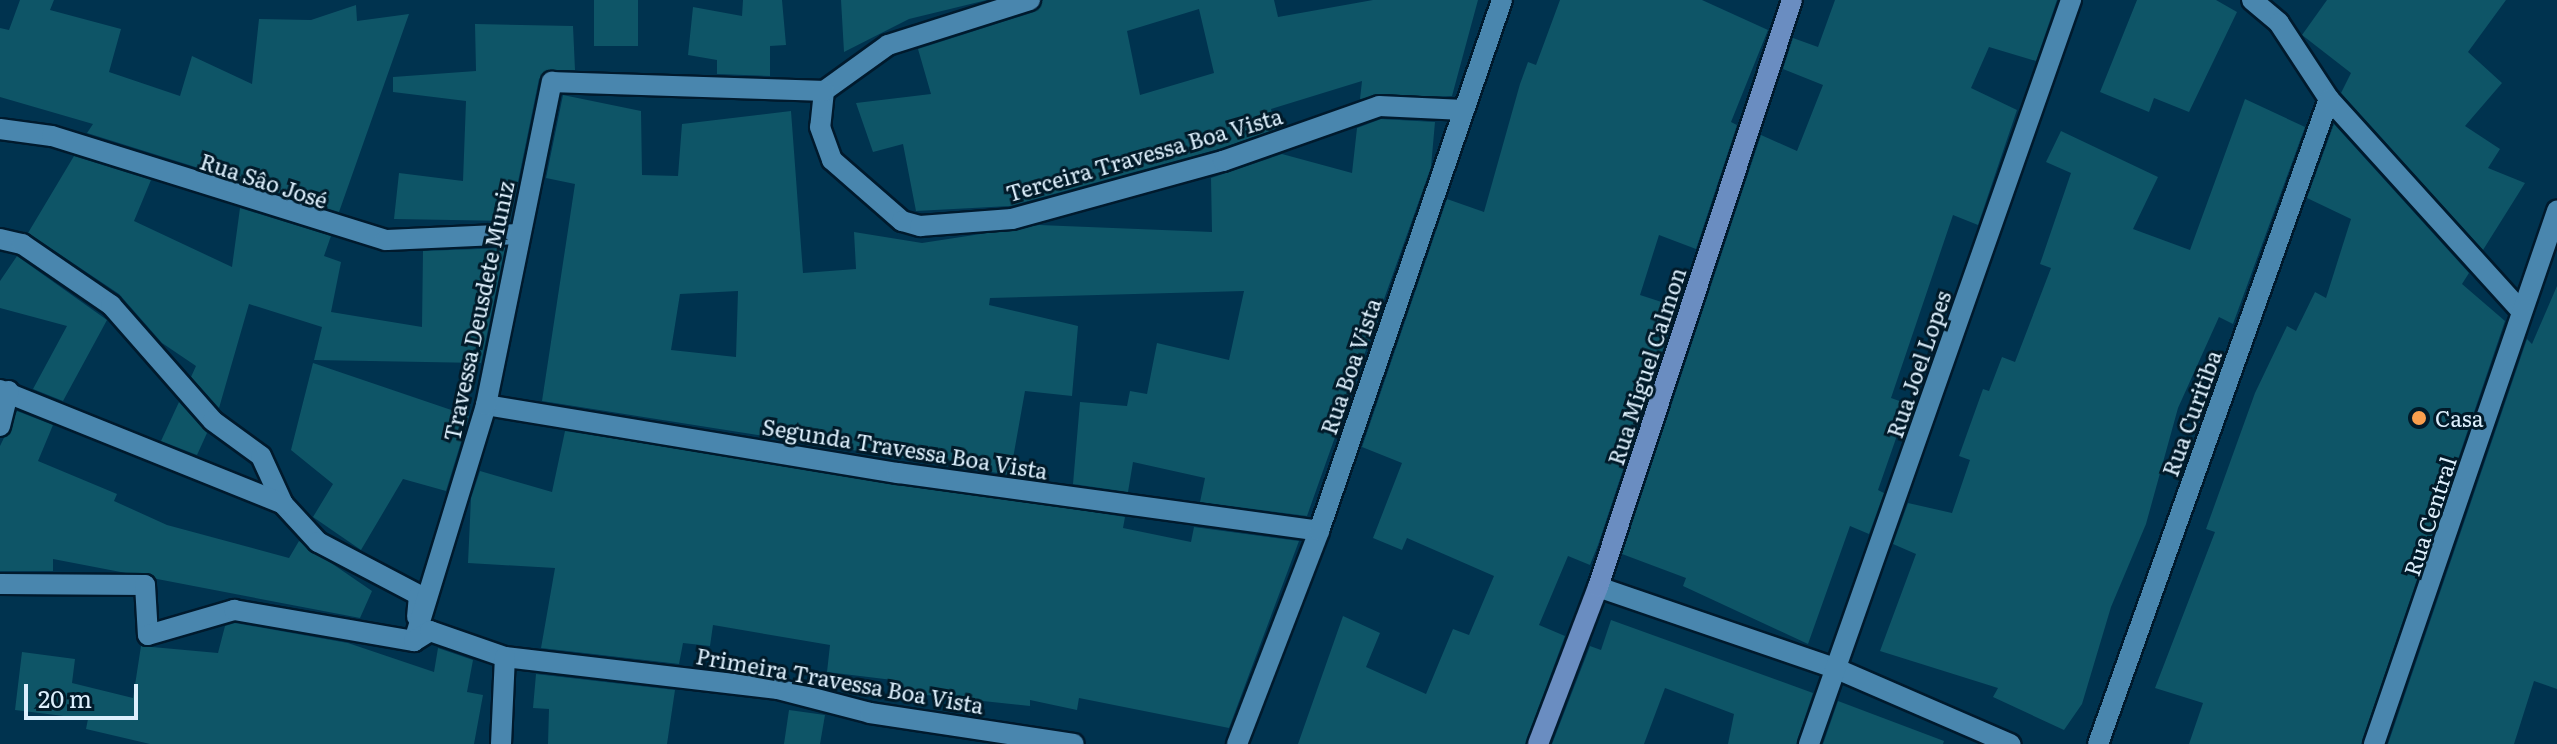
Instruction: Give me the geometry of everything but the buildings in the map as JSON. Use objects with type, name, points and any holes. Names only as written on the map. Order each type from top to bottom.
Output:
[{"type":"street","points":[[824,91],[888,45],[1030,0]]},
{"type":"street","name":"Rua Boa Vista","points":[[1237,744],[1319,531],[1502,0]]},
{"type":"street","name":"Rua Miguel Calmon","points":[[1538,744],[1598,587],[1792,0]]},
{"type":"street","name":"Rua Joel Lopes","points":[[1809,744],[2071,0]]},
{"type":"street","points":[[2252,0],[2279,23],[2329,99],[2520,310]]},
{"type":"street","name":"Travessa Deusdete Muniz","points":[[414,641],[486,405],[552,82],[824,91]]},
{"type":"street","name":"Terceira Travessa Boa Vista","points":[[824,91],[820,127],[832,160],[902,221],[920,226],[1012,219],[1223,161],[1379,106],[1464,110]]},
{"type":"street","name":"Rua Curitiba","points":[[2098,744],[2329,99]]},
{"type":"street","name":"Rua Sâo José","points":[[0,129],[52,136],[386,240],[520,234]]},
{"type":"street","name":"Rua Central","points":[[2374,744],[2520,310],[2557,211]]},
{"type":"street","points":[[0,239],[22,244],[111,305],[213,421],[261,456],[283,504],[318,542],[419,595],[414,641],[234,610],[148,635],[145,585],[0,584]]},
{"type":"street","points":[[0,426],[4,390],[283,504]]},
{"type":"street","name":"Segunda Travessa Boa Vista","points":[[486,405],[898,473],[1319,531]]},
{"type":"street","points":[[1598,587],[1837,669],[2010,744]]},
{"type":"street","name":"Primeira Travessa Boa Vista","points":[[414,641],[430,631],[505,657],[778,689],[870,713],[1074,744]]},
{"type":"street","points":[[501,744],[505,657]]},
{"type":"place","name":"Casa","points":[[2419,418]]}]
